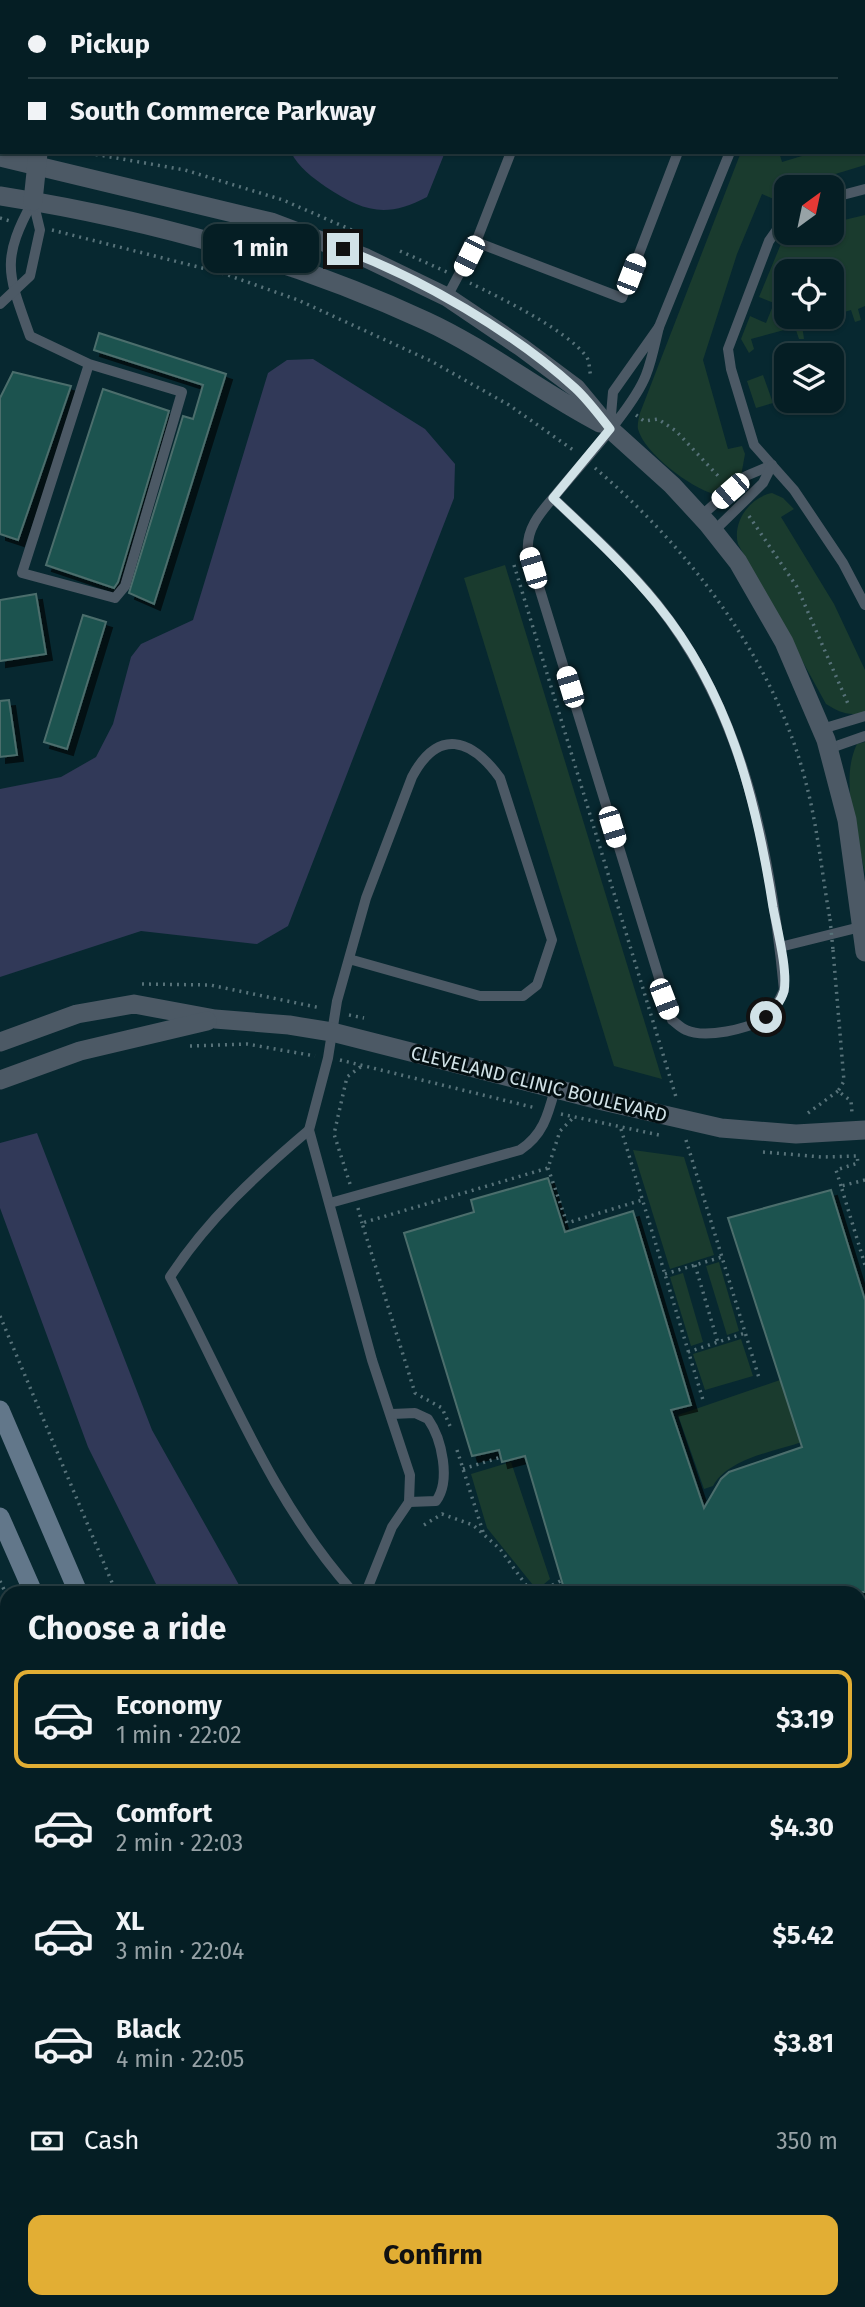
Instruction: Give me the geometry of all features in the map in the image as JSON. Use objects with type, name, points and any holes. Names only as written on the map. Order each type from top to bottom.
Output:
[{"type":"main road","points":[[0,1410],[75,1586]]},
{"type":"main road","points":[[0,1517],[30,1586]]},
{"type":"street","points":[[0,157],[38,158],[271,222],[366,258],[447,298],[521,347],[576,388],[610,429],[672,485],[714,531],[738,562],[783,642],[822,729],[847,820],[864,927],[865,952]]},
{"type":"street","points":[[33,201],[38,158]]},
{"type":"street","points":[[0,196],[147,224],[290,267],[360,293],[428,322],[492,357],[554,399],[610,429]]},
{"type":"street","name":"CLEVELAND CLINIC BOULEVARD","points":[[0,1042],[58,1020],[134,1004],[215,1019],[289,1025],[332,1032],[680,1120],[756,1132],[860,1130]]},
{"type":"street","name":"CLEVELAND CLINIC BOULEVARD","points":[[0,1080],[80,1051],[138,1040],[215,1019]]},
{"type":"lane","points":[[447,298],[476,242],[510,154]]},
{"type":"lane","points":[[476,242],[621,298],[677,154]]},
{"type":"lane","points":[[553,498],[611,552],[657,604],[690,651],[723,716],[752,791],[780,947],[784,990],[776,1007],[766,1017],[709,1033],[687,1031],[672,1020],[528,551],[527,538],[533,524],[553,498],[584,459],[610,429],[646,377],[659,327],[729,154]]},
{"type":"lane","points":[[844,195],[865,189]]},
{"type":"lane","points":[[33,201],[15,229],[6,270],[30,336],[89,364],[182,392],[125,586],[115,598],[22,573],[89,364]]},
{"type":"lane","points":[[0,304],[30,276],[39,228],[33,201]]},
{"type":"lane","points":[[774,234],[729,349],[731,369],[754,445],[794,490],[843,563],[865,605]]},
{"type":"lane","points":[[610,429],[613,391],[659,327]]},
{"type":"lane","points":[[701,516],[746,476],[772,465]]},
{"type":"lane","points":[[714,531],[764,483],[772,465]]},
{"type":"lane","points":[[822,729],[865,716]]},
{"type":"lane","points":[[828,749],[865,736]]},
{"type":"lane","points":[[349,959],[480,996],[523,996],[537,985],[547,963],[552,940],[502,782],[485,757],[458,744],[433,747],[421,759],[366,898],[349,959],[328,1058],[309,1129],[372,1360],[410,1475],[409,1502],[392,1527],[368,1586]]},
{"type":"lane","points":[[780,947],[864,927]]},
{"type":"lane","points":[[330,1203],[520,1150],[538,1135],[555,1089]]},
{"type":"lane","points":[[309,1129],[195,1239],[170,1278],[284,1497],[319,1554],[348,1586]]},
{"type":"lane","points":[[391,1414],[415,1413],[428,1419],[444,1473],[444,1486],[436,1502],[409,1502]]},
{"type":"path","points":[[0,218],[19,223]]},
{"type":"path","points":[[39,228],[222,273],[298,300],[431,361],[509,405],[565,443],[628,496],[675,547],[728,614],[764,671],[807,786],[830,919],[844,1081],[838,1091],[808,1113],[799,1114]]},
{"type":"path","points":[[514,565],[673,1097],[684,1099]]},
{"type":"path","points":[[185,1046],[247,1044],[328,1058],[621,1129],[660,1136]]},
{"type":"path","points":[[363,1065],[347,1077],[334,1134],[415,1393],[443,1408],[451,1430]]},
{"type":"path","points":[[838,1091],[851,1101],[860,1130],[858,1163],[836,1170],[865,1265]]},
{"type":"path","points":[[613,1104],[703,1400]]},
{"type":"path","points":[[573,1117],[560,1131],[548,1168],[567,1223],[642,1200]]},
{"type":"path","points":[[673,1138],[699,1142]]},
{"type":"path","points":[[687,1140],[760,1381]]},
{"type":"path","points":[[750,1150],[822,1157],[857,1156]]},
{"type":"path","points":[[362,1223],[548,1168]]},
{"type":"path","points":[[841,1186],[865,1180]]},
{"type":"path","points":[[665,1274],[722,1257]]},
{"type":"path","points":[[695,1265],[718,1343]]},
{"type":"path","points":[[0,1316],[113,1586]]},
{"type":"path","points":[[688,1352],[746,1334]]},
{"type":"path","points":[[455,1443],[484,1535]]},
{"type":"path","points":[[463,1469],[501,1457]]},
{"type":"path","points":[[424,1525],[442,1514],[473,1525],[499,1549],[527,1586]]},
{"type":"path","points":[[551,1586],[562,1580]]},
{"type":"green space","points":[[740,154],[780,154],[782,162],[808,154],[865,154],[865,165],[832,175],[774,175],[774,199],[762,194],[737,254],[703,360],[728,449],[742,446],[745,454],[741,476],[714,494],[693,485],[659,459],[642,438],[638,423]]},
{"type":"green space","points":[[865,215],[865,306],[858,309],[861,320],[855,322],[851,310],[844,312],[844,259],[775,259],[781,245],[844,245],[844,220]]},
{"type":"green space","points":[[774,261],[774,303],[759,297]]},
{"type":"green space","points":[[774,303],[774,329],[788,329],[751,339],[754,349],[749,353],[741,339],[750,316],[766,323]]},
{"type":"green space","points":[[796,329],[803,329],[804,339],[799,339]]},
{"type":"green space","points":[[763,375],[773,403],[756,408],[747,381]]},
{"type":"green space","points":[[772,493],[783,498],[794,509],[781,517],[834,604],[865,670],[865,712],[844,713],[826,704],[738,544],[740,519],[750,505]]},
{"type":"green space","points":[[505,565],[662,1079],[614,1066],[464,578]]},
{"type":"green space","points":[[865,742],[865,874],[852,808],[850,774],[857,744]]},
{"type":"green space","points":[[633,1150],[684,1157],[714,1255],[670,1269]]},
{"type":"green space","points":[[719,1262],[739,1331],[727,1335],[706,1266]]},
{"type":"green space","points":[[683,1273],[703,1342],[691,1346],[670,1277]]},
{"type":"green space","points":[[741,1339],[753,1376],[705,1390],[693,1354]]},
{"type":"green space","points":[[780,1380],[802,1442],[741,1462],[720,1476],[713,1486],[704,1489],[678,1415]]},
{"type":"green space","points":[[511,1462],[550,1579],[542,1586],[534,1586],[487,1528],[471,1474]]},
{"type":"water","points":[[292,154],[444,154],[427,197],[387,210],[363,207],[351,202],[321,184]]},
{"type":"water","points":[[313,359],[425,429],[455,464],[454,498],[288,926],[257,944],[141,931],[0,977],[0,789],[61,777],[96,757],[113,724],[131,657],[141,644],[193,620],[268,373],[287,360]]},
{"type":"water","points":[[37,1133],[152,1430],[240,1586],[157,1586],[88,1447],[0,1208],[0,1143]]},
{"type":"building","points":[[99,333],[226,374],[154,604],[129,593],[183,416],[193,419],[203,385],[94,350]]},
{"type":"building","points":[[13,372],[71,386],[18,540],[0,534],[0,398]]},
{"type":"building","points":[[103,389],[169,411],[114,588],[46,565]]},
{"type":"building","points":[[36,594],[46,654],[0,661],[0,600]]},
{"type":"building","points":[[83,615],[106,622],[67,749],[44,742]]},
{"type":"building","points":[[9,700],[17,755],[0,757],[0,701]]},
{"type":"building","points":[[548,1178],[565,1232],[633,1211],[691,1405],[671,1410],[704,1508],[721,1479],[729,1472],[802,1447],[728,1218],[831,1190],[865,1300],[865,1586],[563,1586],[525,1456],[502,1462],[499,1450],[472,1456],[404,1233],[474,1212],[471,1200]]},
{"type":"route","points":[[343,249],[447,298],[521,347],[576,388],[610,429],[553,498],[611,552],[657,604],[690,651],[727,724],[752,791],[780,947],[784,990],[776,1007],[766,1017]]}]
